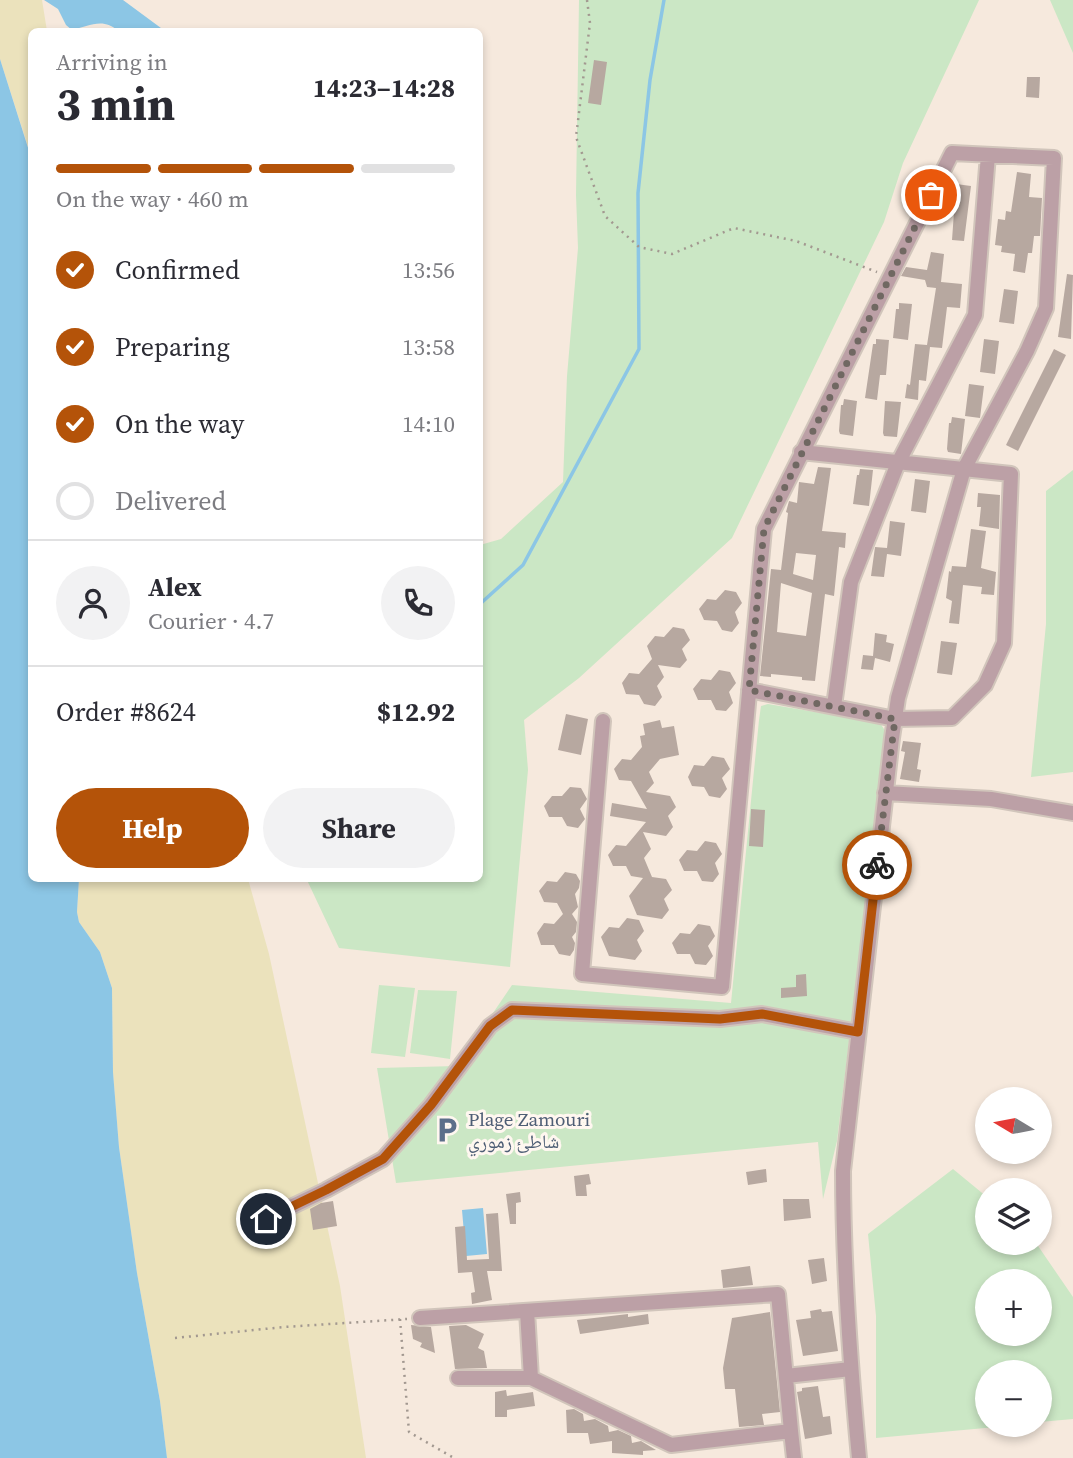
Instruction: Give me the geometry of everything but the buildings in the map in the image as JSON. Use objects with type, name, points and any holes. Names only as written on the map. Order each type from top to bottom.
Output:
[{"type":"street","points":[[603,722],[582,974],[722,987],[764,529],[952,153],[1054,158],[1046,307],[1027,351],[964,469],[902,685],[892,738],[843,1171],[843,1243],[859,1458]]},
{"type":"street","points":[[834,706],[851,582],[898,463],[975,315],[988,155]]},
{"type":"street","points":[[749,690],[895,719],[952,718],[985,685],[1004,643],[1011,474],[801,452]]},
{"type":"street","points":[[885,793],[991,799],[1073,813]]},
{"type":"street","points":[[266,1219],[383,1159],[431,1105],[490,1026],[512,1010],[720,1019],[762,1014],[858,1032]]},
{"type":"street","points":[[420,1318],[778,1294],[794,1458]]},
{"type":"street","points":[[527,1311],[531,1378]]},
{"type":"street","points":[[786,1376],[851,1369]]},
{"type":"street","points":[[458,1378],[531,1378],[671,1445],[791,1432]]},
{"type":"path","points":[[587,0],[590,23],[576,137],[605,216],[622,232],[639,247],[672,254],[734,228],[796,242],[889,278]]},
{"type":"path","points":[[175,1338],[420,1318]]},
{"type":"path","points":[[400,1319],[409,1432],[454,1458]]},
{"type":"green space","points":[[579,0],[979,0],[903,163],[884,222],[732,538],[579,678],[524,720],[528,770],[510,967],[339,948],[308,882],[483,882],[483,544],[501,539],[563,482],[567,376],[578,248],[576,195]]},
{"type":"green space","points":[[1050,0],[1073,0],[1073,53]]},
{"type":"green space","points":[[1073,470],[1073,772],[1031,777],[1046,624],[1046,491]]},
{"type":"green space","points":[[768,704],[880,723],[886,732],[837,1141],[823,1199],[818,1142],[396,1183],[377,1068],[457,1066],[512,985],[731,1003],[759,720],[761,706]]},
{"type":"green space","points":[[379,985],[415,988],[405,1057],[371,1053]]},
{"type":"green space","points":[[418,990],[457,991],[450,1059],[410,1053]]},
{"type":"green space","points":[[953,1169],[975,1187],[975,1255],[1044,1255],[1073,1297],[1073,1419],[1052,1421],[1052,1360],[975,1360],[975,1429],[876,1438],[876,1316],[868,1234]]},
{"type":"sand","points":[[0,0],[42,0],[47,28],[28,28],[28,147],[0,59]]},
{"type":"sand","points":[[79,882],[249,882],[269,954],[340,1286],[366,1458],[167,1458],[119,1147],[113,1072],[112,988],[100,952],[79,922]]},
{"type":"water","points":[[44,0],[123,0],[161,28],[114,28],[102,23],[70,28],[58,9]]},
{"type":"water","points":[[0,59],[28,148],[28,882],[79,882],[79,922],[100,952],[112,988],[113,1072],[119,1147],[167,1458],[0,1458]]},
{"type":"water","points":[[483,1208],[487,1254],[466,1256],[462,1210]]},
{"type":"waterway","points":[[483,601],[523,565],[639,349],[638,193],[650,80],[664,0]]},
{"type":"way so far","points":[[877,865],[895,719],[749,690],[764,529],[931,195]]},
{"type":"place","name":"Plage Zamouri شاطئ زموري","points":[[447,1130]]},
{"type":"route","points":[[266,1219],[383,1159],[431,1105],[490,1026],[512,1010],[720,1019],[762,1014],[858,1032],[877,865]]}]
